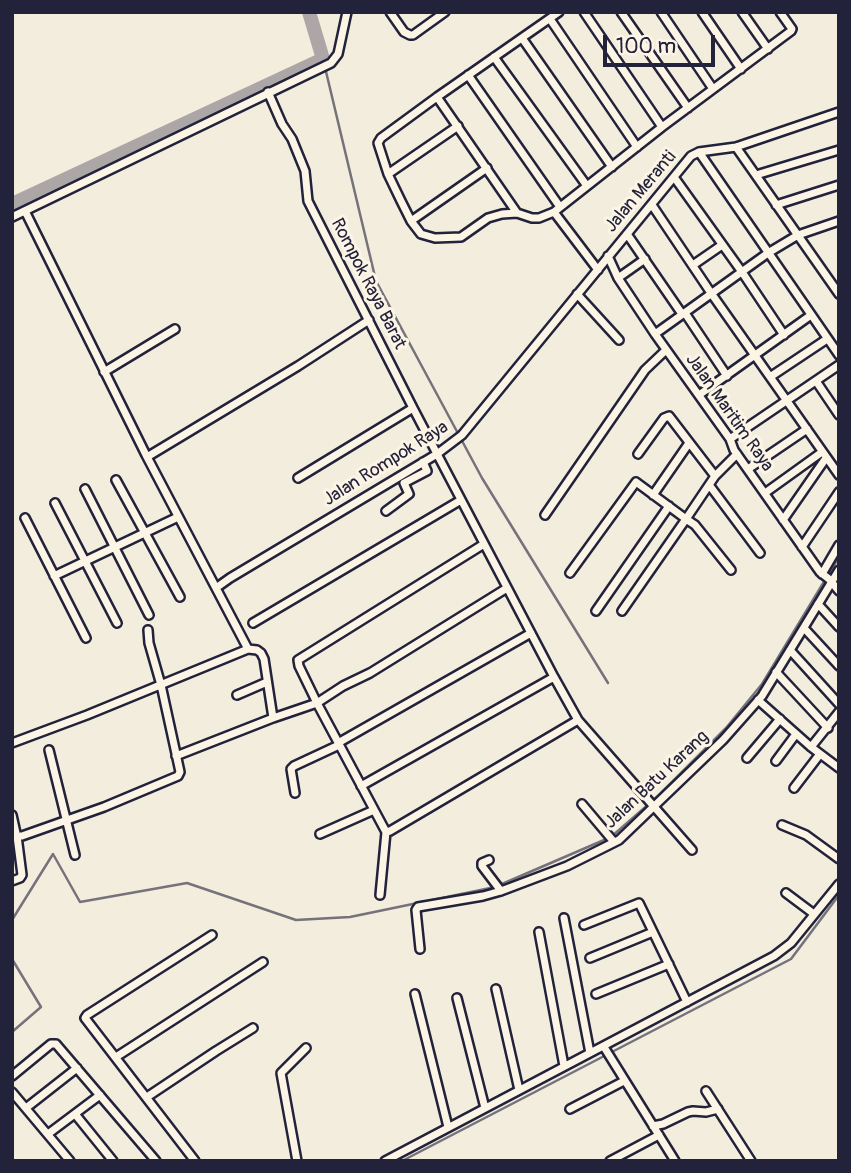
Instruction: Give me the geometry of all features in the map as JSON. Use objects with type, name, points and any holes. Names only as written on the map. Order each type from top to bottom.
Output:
[{"type":"street","points":[[12,218],[331,63],[338,54],[347,12]]},
{"type":"street","points":[[390,12],[404,32],[410,35],[444,12]]},
{"type":"street","points":[[559,12],[379,141],[388,174],[411,221],[421,234],[435,238],[461,237],[488,218],[502,214],[517,213],[539,218],[557,210],[662,127],[792,31],[780,12]]},
{"type":"street","points":[[584,12],[662,127]]},
{"type":"street","points":[[621,12],[688,108]]},
{"type":"street","points":[[661,12],[713,89]]},
{"type":"street","points":[[702,12],[741,69]]},
{"type":"street","points":[[742,12],[768,49]]},
{"type":"street","points":[[550,19],[637,147]]},
{"type":"street","points":[[522,38],[612,167]]},
{"type":"street","points":[[494,57],[587,186]]},
{"type":"street","points":[[468,75],[598,270]]},
{"type":"street","name":"Rompok Raya Barat","points":[[268,92],[292,139],[304,171],[308,201],[413,408],[578,720],[692,850]]},
{"type":"street","points":[[437,97],[517,213]]},
{"type":"street","name":"Jalan Meranti","points":[[598,270],[689,158],[699,152],[736,147],[839,113]]},
{"type":"street","points":[[388,174],[458,126]]},
{"type":"street","points":[[736,147],[839,294]]},
{"type":"street","points":[[756,175],[839,150]]},
{"type":"street","points":[[699,152],[839,355]]},
{"type":"street","points":[[411,221],[487,168]]},
{"type":"street","points":[[674,177],[784,335]]},
{"type":"street","points":[[776,205],[839,185]]},
{"type":"street","points":[[652,205],[839,475]]},
{"type":"street","points":[[24,211],[147,457],[248,649]]},
{"type":"street","points":[[655,334],[768,253],[798,235],[839,221]]},
{"type":"street","points":[[627,234],[727,376]]},
{"type":"street","points":[[693,265],[722,244]]},
{"type":"street","name":"Jalan Maritim Raya","points":[[608,256],[618,278],[730,439],[737,454],[802,547],[839,590]]},
{"type":"street","points":[[618,278],[645,258]]},
{"type":"street","name":"Jalan Rompok Raya","points":[[216,588],[437,454],[463,435],[598,270]]},
{"type":"street","points":[[577,295],[619,340]]},
{"type":"street","points":[[699,396],[811,315]]},
{"type":"street","points":[[147,457],[369,320]]},
{"type":"street","points":[[104,372],[175,329]]},
{"type":"street","points":[[770,377],[827,339]]},
{"type":"street","points":[[545,515],[650,363],[666,350]]},
{"type":"street","points":[[730,439],[839,365]]},
{"type":"street","points":[[816,381],[839,415]]},
{"type":"street","points":[[298,478],[413,408]]},
{"type":"street","points":[[638,454],[664,418],[669,416],[715,476]]},
{"type":"street","points":[[748,469],[807,429]]},
{"type":"street","points":[[653,495],[689,443]]},
{"type":"street","points":[[622,611],[715,476],[737,454]]},
{"type":"street","points":[[765,493],[824,455]]},
{"type":"street","points":[[783,520],[824,455]]},
{"type":"street","points":[[386,511],[409,494],[404,483],[427,471],[423,462]]},
{"type":"street","points":[[117,480],[180,597]]},
{"type":"street","points":[[570,573],[636,482],[695,525],[731,570]]},
{"type":"street","points":[[710,486],[761,553]]},
{"type":"street","points":[[85,489],[149,615]]},
{"type":"street","points":[[802,547],[839,492]]},
{"type":"street","points":[[253,624],[461,500]]},
{"type":"street","points":[[55,503],[117,623]]},
{"type":"street","points":[[596,611],[669,506]]},
{"type":"street","points":[[54,576],[178,517]]},
{"type":"street","points":[[25,518],[86,638]]},
{"type":"street","points":[[380,895],[386,832],[317,703],[298,660],[484,544]]},
{"type":"street","points":[[827,577],[839,545]]},
{"type":"street","name":"Jalan Batu Karang","points":[[421,948],[416,908],[483,896],[498,887],[567,866],[612,840],[619,840],[723,740],[758,700],[818,604],[827,577],[839,570]]},
{"type":"street","points":[[176,756],[317,703],[507,588]]},
{"type":"street","points":[[818,604],[839,627]]},
{"type":"street","points":[[804,628],[839,666]]},
{"type":"street","points":[[17,836],[104,807],[178,776],[180,772],[148,630]]},
{"type":"street","points":[[295,793],[291,772],[294,766],[339,744],[531,633]]},
{"type":"street","points":[[12,743],[248,649],[257,650],[264,659],[273,718]]},
{"type":"street","points":[[790,650],[839,704]]},
{"type":"street","points":[[776,672],[828,728]]},
{"type":"street","points":[[361,786],[554,677]]},
{"type":"street","points":[[237,695],[267,682]]},
{"type":"street","points":[[758,700],[811,747],[837,764]]},
{"type":"street","points":[[811,747],[839,712]]},
{"type":"street","points":[[747,758],[780,719]]},
{"type":"street","points":[[386,832],[578,720]]},
{"type":"street","points":[[776,761],[796,734]]},
{"type":"street","points":[[49,750],[75,855]]},
{"type":"street","points":[[794,788],[820,754]]},
{"type":"street","points":[[582,804],[612,840]]},
{"type":"street","points":[[320,834],[374,810]]},
{"type":"street","points":[[12,815],[17,836],[16,861],[21,877],[12,881]]},
{"type":"street","points":[[782,825],[806,835],[839,859]]},
{"type":"street","points":[[489,860],[482,863],[482,866],[498,887]]},
{"type":"street","points":[[385,1161],[590,1053],[606,1051],[687,1002],[774,956],[791,943],[839,884]]},
{"type":"street","points":[[786,893],[814,914]]},
{"type":"street","points":[[584,925],[639,902],[687,1002]]},
{"type":"street","points":[[564,918],[590,1053]]},
{"type":"street","points":[[539,932],[564,1066]]},
{"type":"street","points":[[590,958],[653,932]]},
{"type":"street","points":[[195,1161],[86,1020],[86,1016],[212,934]]},
{"type":"street","points":[[116,1057],[263,962]]},
{"type":"street","points":[[596,994],[669,964]]},
{"type":"street","points":[[496,989],[519,1090]]},
{"type":"street","points":[[415,994],[448,1128]]},
{"type":"street","points":[[457,998],[485,1108]]},
{"type":"street","points":[[147,1097],[253,1028]]},
{"type":"street","points":[[12,1076],[53,1043],[56,1044],[156,1161]]},
{"type":"street","points":[[297,1161],[281,1073],[306,1048]]},
{"type":"street","points":[[606,1051],[675,1161]]},
{"type":"street","points":[[26,1108],[77,1068]]},
{"type":"street","points":[[570,1109],[624,1081]]},
{"type":"street","points":[[706,1091],[751,1161]]},
{"type":"street","points":[[12,1092],[69,1161]]},
{"type":"street","points":[[48,1134],[100,1095]]},
{"type":"street","points":[[653,1126],[688,1112],[718,1109]]},
{"type":"street","points":[[75,1114],[113,1161]]},
{"type":"street","points":[[610,1161],[659,1135]]},
{"type":"waterway","points":[[12,204],[323,59],[309,12]]},
{"type":"waterway","points":[[323,59],[376,281],[482,478],[608,683]]},
{"type":"waterway","points":[[12,920],[53,854],[80,902],[187,883],[296,920],[350,917],[495,887],[611,837],[658,796],[726,728],[762,684],[839,557]]},
{"type":"waterway","points":[[402,1161],[791,959],[839,895]]},
{"type":"waterway","points":[[12,959],[41,1007],[12,1032]]}]
